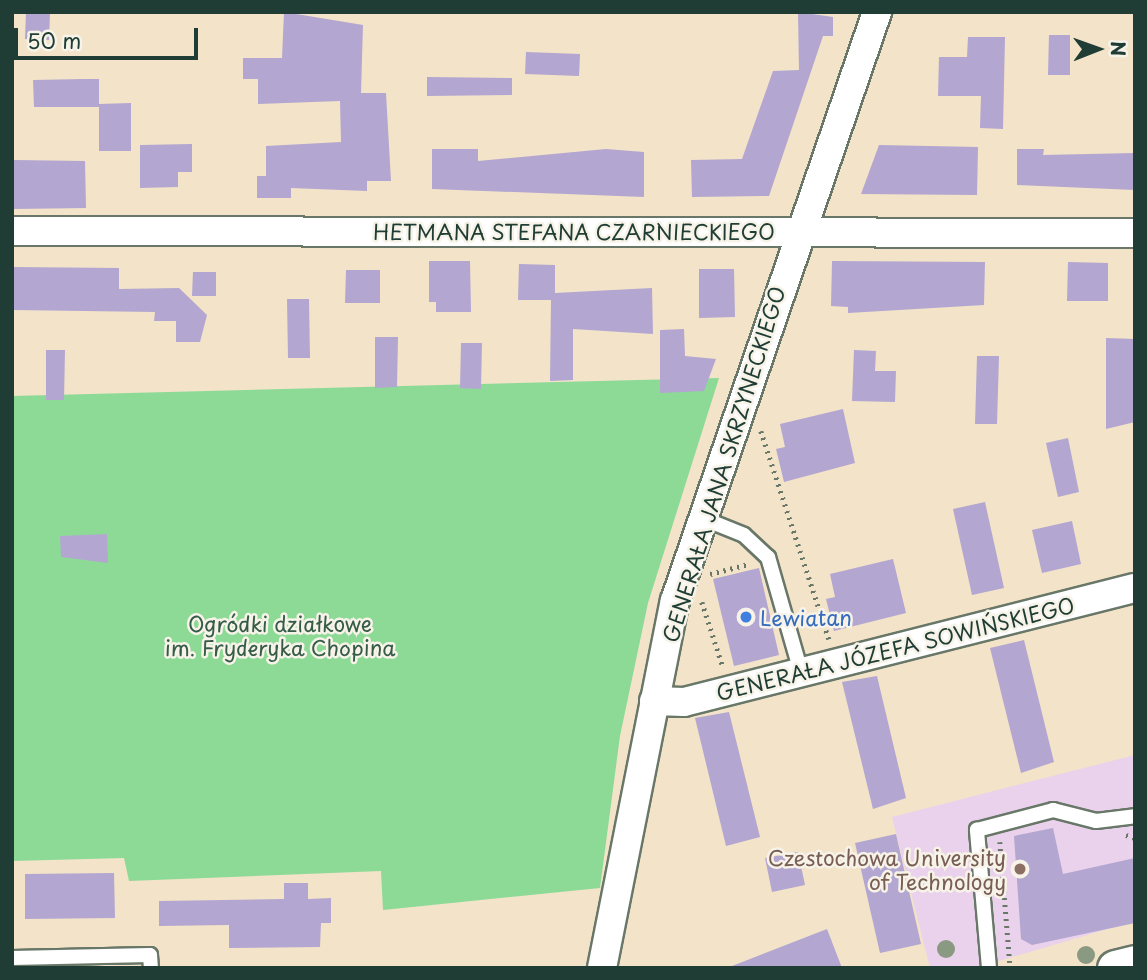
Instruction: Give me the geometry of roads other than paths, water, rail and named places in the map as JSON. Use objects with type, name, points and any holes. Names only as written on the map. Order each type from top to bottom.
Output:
[{"type":"street","name":"GENERAŁA JANA SKRZYNECKIEGO","points":[[602,968],[654,701],[702,518],[797,231],[877,12]]},
{"type":"street","name":"HETMANA STEFANA CZARNIECKIEGO","points":[[12,231],[1135,233]]},
{"type":"street","name":"GENERAŁA JÓZEFA SOWIŃSKIEGO","points":[[654,701],[684,702],[1135,588]]},
{"type":"street","points":[[1115,968],[1135,963]]},
{"type":"lane","points":[[702,518],[744,535],[768,557],[801,672]]},
{"type":"lane","points":[[989,968],[977,830],[1054,810],[1096,821],[1135,816]]},
{"type":"lane","points":[[12,958],[150,955],[151,968]]},
{"type":"place","name":"Lewiatan","points":[[746,617]]},
{"type":"place","name":"Czestochowa University of Technology","points":[[1020,869]]},
{"type":"park label","name":"Ogródki działkowe im. Fryderyka Chopina","points":[[280,635]]}]
